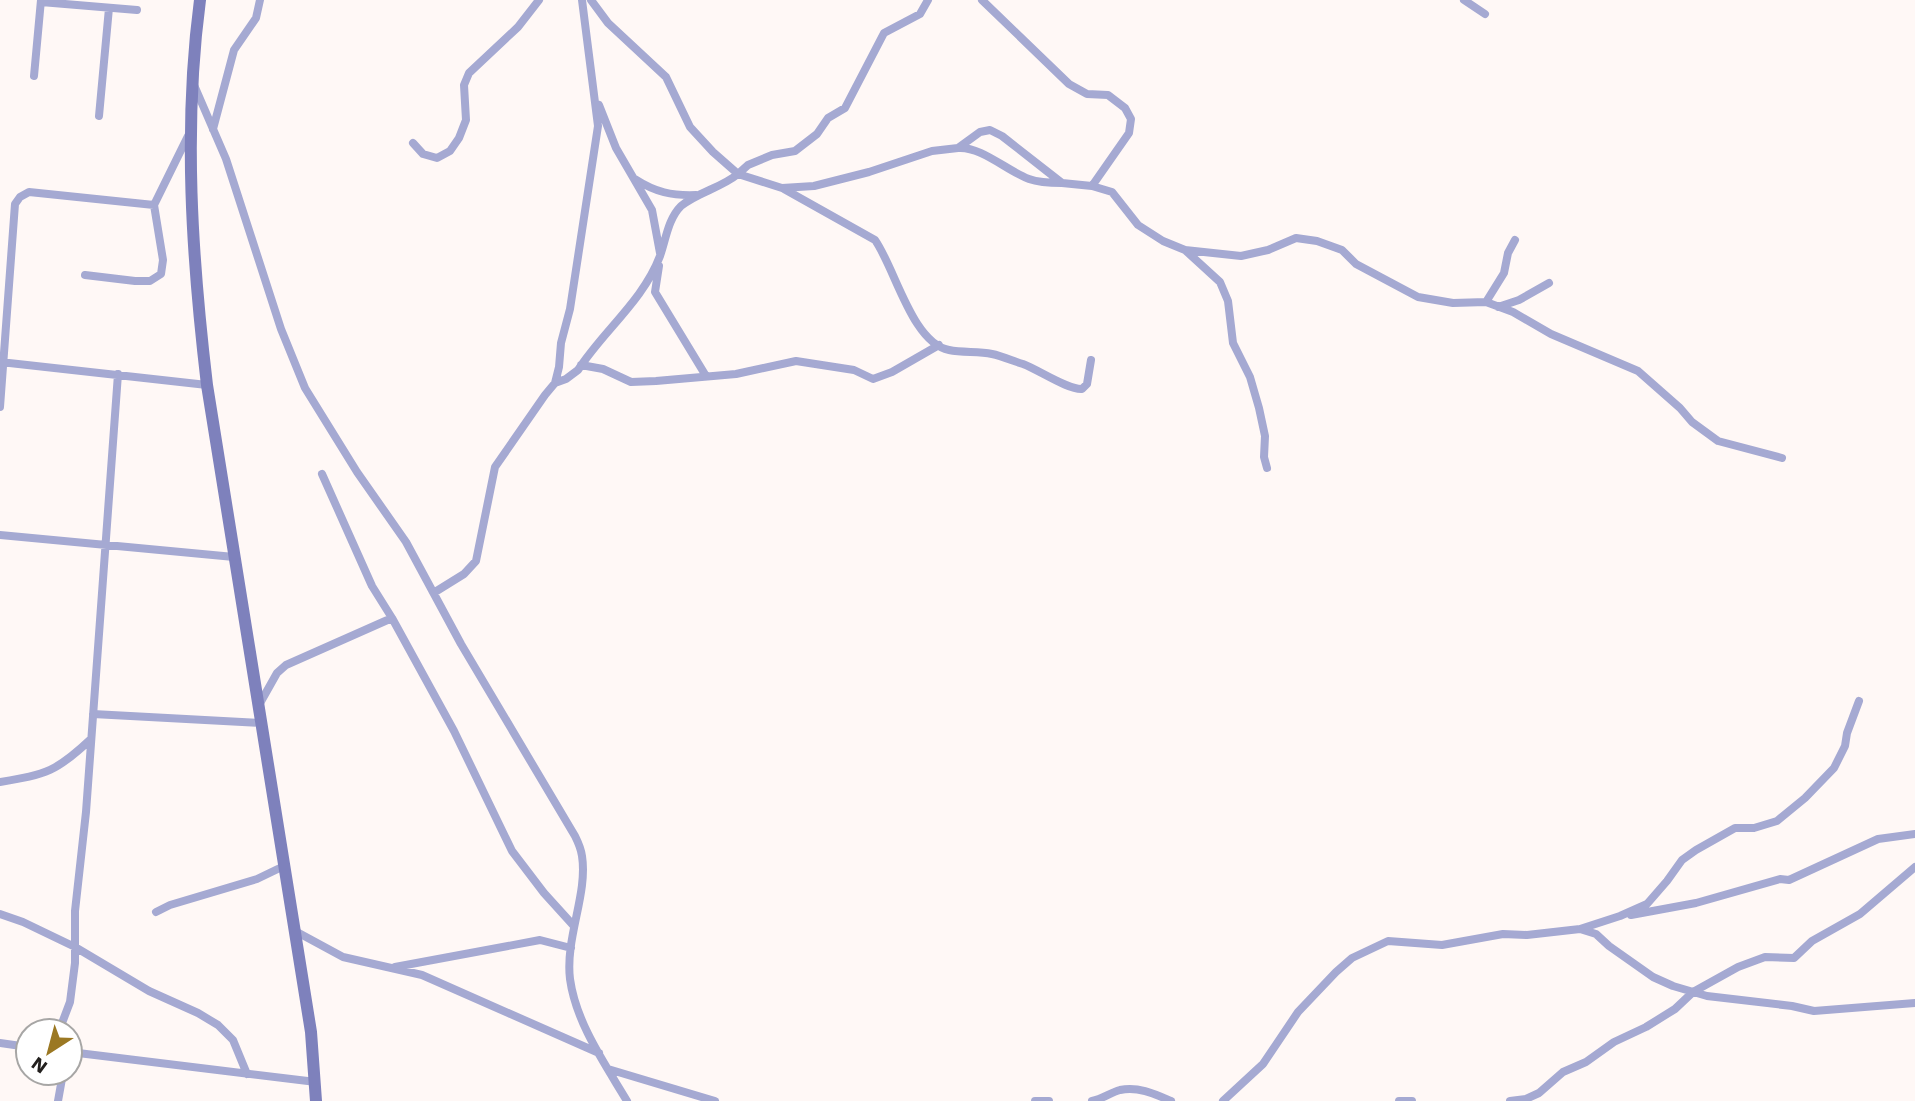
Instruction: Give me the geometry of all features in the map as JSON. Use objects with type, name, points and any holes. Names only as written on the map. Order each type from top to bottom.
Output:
[{"type":"main road","points":[[200,0],[193,82],[191,227],[197,301],[207,385],[311,1031],[316,1101]]},
{"type":"street","points":[[213,129],[234,50],[256,18],[260,0]]},
{"type":"street","points":[[413,143],[423,154],[437,158],[450,151],[460,138],[466,120],[464,85],[470,73],[518,27],[539,0]]},
{"type":"street","points":[[435,592],[464,574],[476,561],[495,467],[555,383],[559,367],[598,125],[582,0]]},
{"type":"street","points":[[591,0],[608,23],[666,78],[690,127],[738,174],[782,188],[875,240],[905,303],[930,340],[946,350],[994,354],[1038,369],[1073,389],[1082,389],[1087,384],[1091,360]]},
{"type":"street","points":[[706,376],[655,292],[660,255],[668,227],[680,207],[698,195],[718,188],[748,165],[772,155],[795,151],[817,134],[828,118],[845,108],[884,33],[920,14],[928,0]]},
{"type":"street","points":[[982,0],[1069,84],[1087,94],[1108,95],[1125,108],[1131,119],[1129,133],[1092,186]]},
{"type":"street","points":[[1464,0],[1485,15]]},
{"type":"street","points":[[34,76],[41,1],[137,10]]},
{"type":"street","points":[[99,116],[109,8]]},
{"type":"street","points":[[193,82],[226,159],[281,329],[305,388],[357,472],[405,542],[435,592],[461,644],[575,836],[582,855],[582,877],[573,925],[570,979],[579,1014],[627,1101]]},
{"type":"street","points":[[555,383],[566,379],[581,365],[637,296],[660,255],[652,211],[616,148],[595,95]]},
{"type":"street","points":[[85,275],[150,281],[161,274],[161,235],[155,205],[192,129]]},
{"type":"street","points":[[958,148],[980,132],[990,130],[1002,136],[1062,183]]},
{"type":"street","points":[[782,188],[820,185],[886,167],[932,150],[973,149],[1029,179],[1045,183],[1092,186],[1112,192],[1138,225],[1163,241],[1185,250],[1241,256],[1268,250],[1296,238],[1342,250],[1356,264],[1418,297],[1453,303],[1486,303],[1498,307],[1551,334],[1638,372],[1680,408],[1692,422],[1718,441],[1782,458]]},
{"type":"street","points":[[635,179],[649,188],[674,196],[698,195]]},
{"type":"street","points":[[0,407],[1,362],[15,204],[20,197],[29,192],[155,205]]},
{"type":"street","points":[[1486,303],[1504,273],[1508,253],[1515,240]]},
{"type":"street","points":[[1185,250],[1220,282],[1228,301],[1233,343],[1250,377],[1259,408],[1265,436],[1264,457],[1267,468]]},
{"type":"street","points":[[1498,307],[1519,300],[1549,283]]},
{"type":"street","points":[[581,365],[603,369],[631,382],[736,374],[796,361],[854,370],[873,379],[892,372],[939,345]]},
{"type":"street","points":[[1,362],[207,385]]},
{"type":"street","points":[[64,1017],[70,1002],[75,947],[75,911],[91,739],[118,374]]},
{"type":"street","points":[[322,474],[372,586],[454,731],[512,851],[573,925]]},
{"type":"street","points":[[0,535],[234,557]]},
{"type":"street","points":[[259,706],[277,673],[285,665],[392,618]]},
{"type":"street","points":[[1223,1101],[1263,1064],[1298,1012],[1336,972],[1362,953],[1388,941],[1442,945],[1503,934],[1527,935],[1580,929],[1647,904],[1682,860],[1696,850],[1735,828],[1754,828],[1777,821],[1820,786],[1834,768],[1845,746],[1859,701]]},
{"type":"street","points":[[93,714],[262,723]]},
{"type":"street","points":[[0,782],[30,778],[57,769],[91,739]]},
{"type":"street","points":[[1620,916],[1696,903],[1780,880],[1789,880],[1878,839],[1915,835]]},
{"type":"street","points":[[156,912],[170,905],[257,879],[284,866]]},
{"type":"street","points":[[1510,1101],[1526,1099],[1539,1093],[1563,1072],[1586,1062],[1614,1042],[1646,1027],[1675,1009],[1693,992],[1754,961],[1765,957],[1794,958],[1812,941],[1860,914],[1915,867]]},
{"type":"street","points":[[0,914],[75,947],[149,992],[198,1013],[218,1025],[233,1040],[247,1074]]},
{"type":"street","points":[[1580,929],[1596,934],[1653,976],[1707,996],[1792,1006],[1814,1012],[1915,1003]]},
{"type":"street","points":[[294,930],[343,957],[422,975],[599,1053]]},
{"type":"street","points":[[390,967],[540,940],[571,948]]},
{"type":"street","points":[[84,1054],[316,1083]]},
{"type":"street","points":[[608,1069],[715,1101]]},
{"type":"street","points":[[1092,1101],[1131,1089],[1149,1092],[1171,1101]]},
{"type":"street","points":[[1035,1101],[1049,1101]]},
{"type":"street","points":[[1399,1101],[1412,1101]]}]
